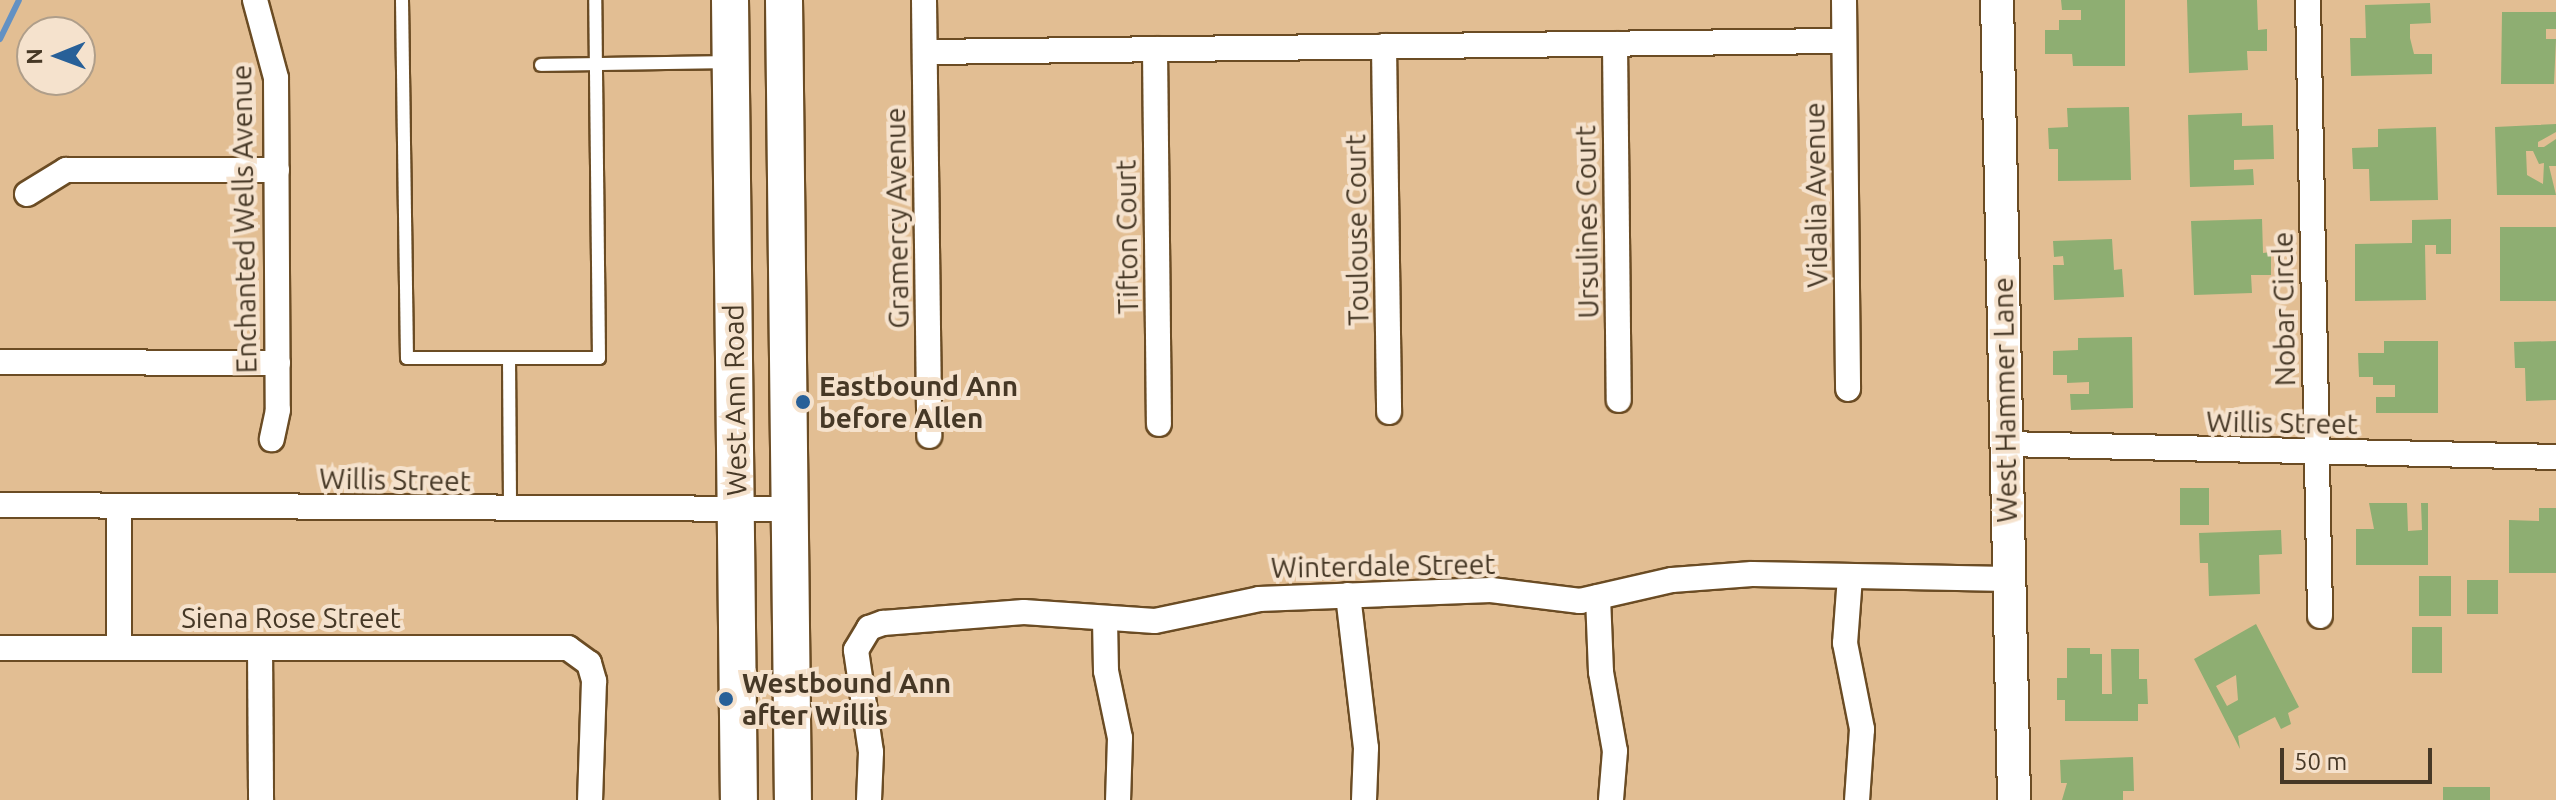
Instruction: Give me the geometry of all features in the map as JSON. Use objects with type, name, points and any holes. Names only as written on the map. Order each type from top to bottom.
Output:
[{"type":"main road","name":"West Ann Road","points":[[730,0],[739,800]]},
{"type":"main road","name":"West Ann Road","points":[[784,0],[793,800]]},
{"type":"main road","points":[[731,61],[748,77],[760,100],[787,285]]},
{"type":"street","name":"Enchanted Wells Avenue","points":[[255,0],[276,78],[278,363],[272,439]]},
{"type":"street","name":"Gramercy Avenue","points":[[924,0],[929,436]]},
{"type":"street","name":"Vidalia Avenue","points":[[1844,0],[1848,389]]},
{"type":"street","name":"West Hammer Lane","points":[[1997,0],[2014,800]]},
{"type":"street","name":"Nobar Circle","points":[[2308,0],[2320,616]]},
{"type":"street","points":[[925,52],[1844,41]]},
{"type":"street","name":"Ursulines Court","points":[[1615,44],[1619,400]]},
{"type":"street","name":"Toulouse Court","points":[[1384,46],[1389,412]]},
{"type":"street","name":"Tifton Court","points":[[1155,49],[1159,424]]},
{"type":"street","points":[[27,194],[66,170],[277,170]]},
{"type":"street","points":[[0,362],[278,363]]},
{"type":"street","name":"Willis Street","points":[[2006,444],[2556,457]]},
{"type":"street","name":"Willis Street","points":[[0,505],[510,511],[790,509]]},
{"type":"street","points":[[119,507],[119,648]]},
{"type":"street","name":"Winterdale Street","points":[[869,800],[871,752],[856,668],[860,637],[869,628],[903,620],[1024,612],[1155,621],[1259,599],[1491,590],[1551,601],[1598,597],[1703,577],[2009,579]]},
{"type":"street","points":[[1850,577],[1845,643],[1862,729],[1857,800]]},
{"type":"street","points":[[1348,595],[1366,748],[1364,800]]},
{"type":"street","points":[[1598,597],[1601,672],[1615,751],[1611,800]]},
{"type":"street","points":[[1105,619],[1106,671],[1120,738],[1118,800]]},
{"type":"street","name":"Siena Rose Street","points":[[0,648],[552,645],[579,655],[589,663],[594,681],[590,800]]},
{"type":"street","points":[[260,648],[261,800]]},
{"type":"lane","points":[[402,0],[407,358],[599,358],[595,0]]},
{"type":"lane","points":[[541,65],[731,61]]},
{"type":"lane","points":[[509,358],[510,511]]},
{"type":"building","points":[[2061,0],[2125,0],[2125,66],[2073,66],[2072,54],[2045,54],[2045,30],[2059,30],[2059,20],[2081,20],[2081,10],[2062,10]]},
{"type":"building","points":[[2187,0],[2257,0],[2258,30],[2267,29],[2267,51],[2247,51],[2248,70],[2189,73]]},
{"type":"building","points":[[2430,3],[2431,23],[2410,24],[2410,38],[2414,54],[2432,54],[2432,74],[2351,76],[2350,38],[2366,38],[2365,5]]},
{"type":"building","points":[[2502,12],[2556,12],[2556,29],[2546,29],[2546,39],[2556,39],[2554,84],[2501,84]]},
{"type":"building","points":[[2129,107],[2131,180],[2058,181],[2058,149],[2049,149],[2048,128],[2068,127],[2067,108]]},
{"type":"building","points":[[2242,113],[2242,126],[2273,125],[2274,159],[2234,160],[2234,170],[2253,169],[2254,185],[2190,187],[2188,115]]},
{"type":"building","points":[[2556,124],[2556,132],[2538,142],[2538,147],[2544,147],[2556,139],[2556,166],[2549,166],[2556,195],[2497,195],[2495,127]],"holes":[[[2526,151],[2533,151],[2539,164],[2544,163],[2543,184],[2527,175]]]},
{"type":"building","points":[[2436,127],[2438,200],[2370,201],[2369,169],[2353,169],[2352,148],[2378,147],[2378,129]]},
{"type":"building","points":[[2262,219],[2263,253],[2271,252],[2271,275],[2251,275],[2252,293],[2194,295],[2191,221]]},
{"type":"building","points":[[2451,219],[2451,254],[2436,254],[2436,245],[2425,245],[2426,300],[2355,301],[2355,244],[2412,243],[2412,220]]},
{"type":"building","points":[[2500,227],[2556,227],[2556,301],[2500,301]]},
{"type":"building","points":[[2112,239],[2114,270],[2122,269],[2124,297],[2054,300],[2053,265],[2064,265],[2063,256],[2054,257],[2053,241]]},
{"type":"building","points":[[2132,337],[2133,408],[2071,410],[2070,394],[2089,394],[2089,382],[2067,383],[2067,375],[2053,375],[2053,351],[2078,350],[2078,338]]},
{"type":"building","points":[[2384,341],[2438,341],[2438,413],[2376,413],[2376,397],[2395,397],[2395,385],[2373,385],[2373,377],[2359,377],[2358,353],[2384,353]]},
{"type":"building","points":[[2556,341],[2556,400],[2526,401],[2525,368],[2515,368],[2514,342]]},
{"type":"building","points":[[2180,488],[2209,488],[2209,525],[2180,525]]},
{"type":"building","points":[[2369,503],[2407,503],[2408,531],[2422,530],[2421,503],[2428,503],[2428,565],[2356,565],[2356,529],[2374,529]]},
{"type":"building","points":[[2539,508],[2556,508],[2556,573],[2509,573],[2509,520],[2539,521]]},
{"type":"building","points":[[2281,530],[2282,554],[2259,555],[2260,594],[2209,596],[2208,563],[2200,563],[2199,533]]},
{"type":"building","points":[[2419,576],[2451,576],[2451,616],[2419,616]]},
{"type":"building","points":[[2467,580],[2498,580],[2498,614],[2467,614]]},
{"type":"building","points":[[2256,624],[2299,707],[2288,713],[2291,724],[2281,729],[2275,717],[2238,736],[2240,749],[2194,659]],"holes":[[[2236,675],[2238,700],[2227,706],[2216,686]]]},
{"type":"building","points":[[2412,627],[2442,627],[2442,673],[2412,673]]},
{"type":"building","points":[[2067,648],[2090,648],[2090,654],[2102,654],[2102,694],[2112,694],[2111,649],[2139,649],[2139,679],[2147,679],[2148,704],[2138,704],[2138,721],[2065,721],[2065,700],[2057,700],[2057,678],[2067,678]]},
{"type":"building","points":[[2133,757],[2134,791],[2123,791],[2123,800],[2062,800],[2067,783],[2061,783],[2060,760]]},
{"type":"building","points":[[2443,787],[2490,787],[2490,800],[2443,800]]},
{"type":"waterway","points":[[0,39],[19,0]]},
{"type":"place","name":"Eastbound Ann before Allen","points":[[803,402]]},
{"type":"place","name":"Westbound Ann after Willis","points":[[726,699]]}]
